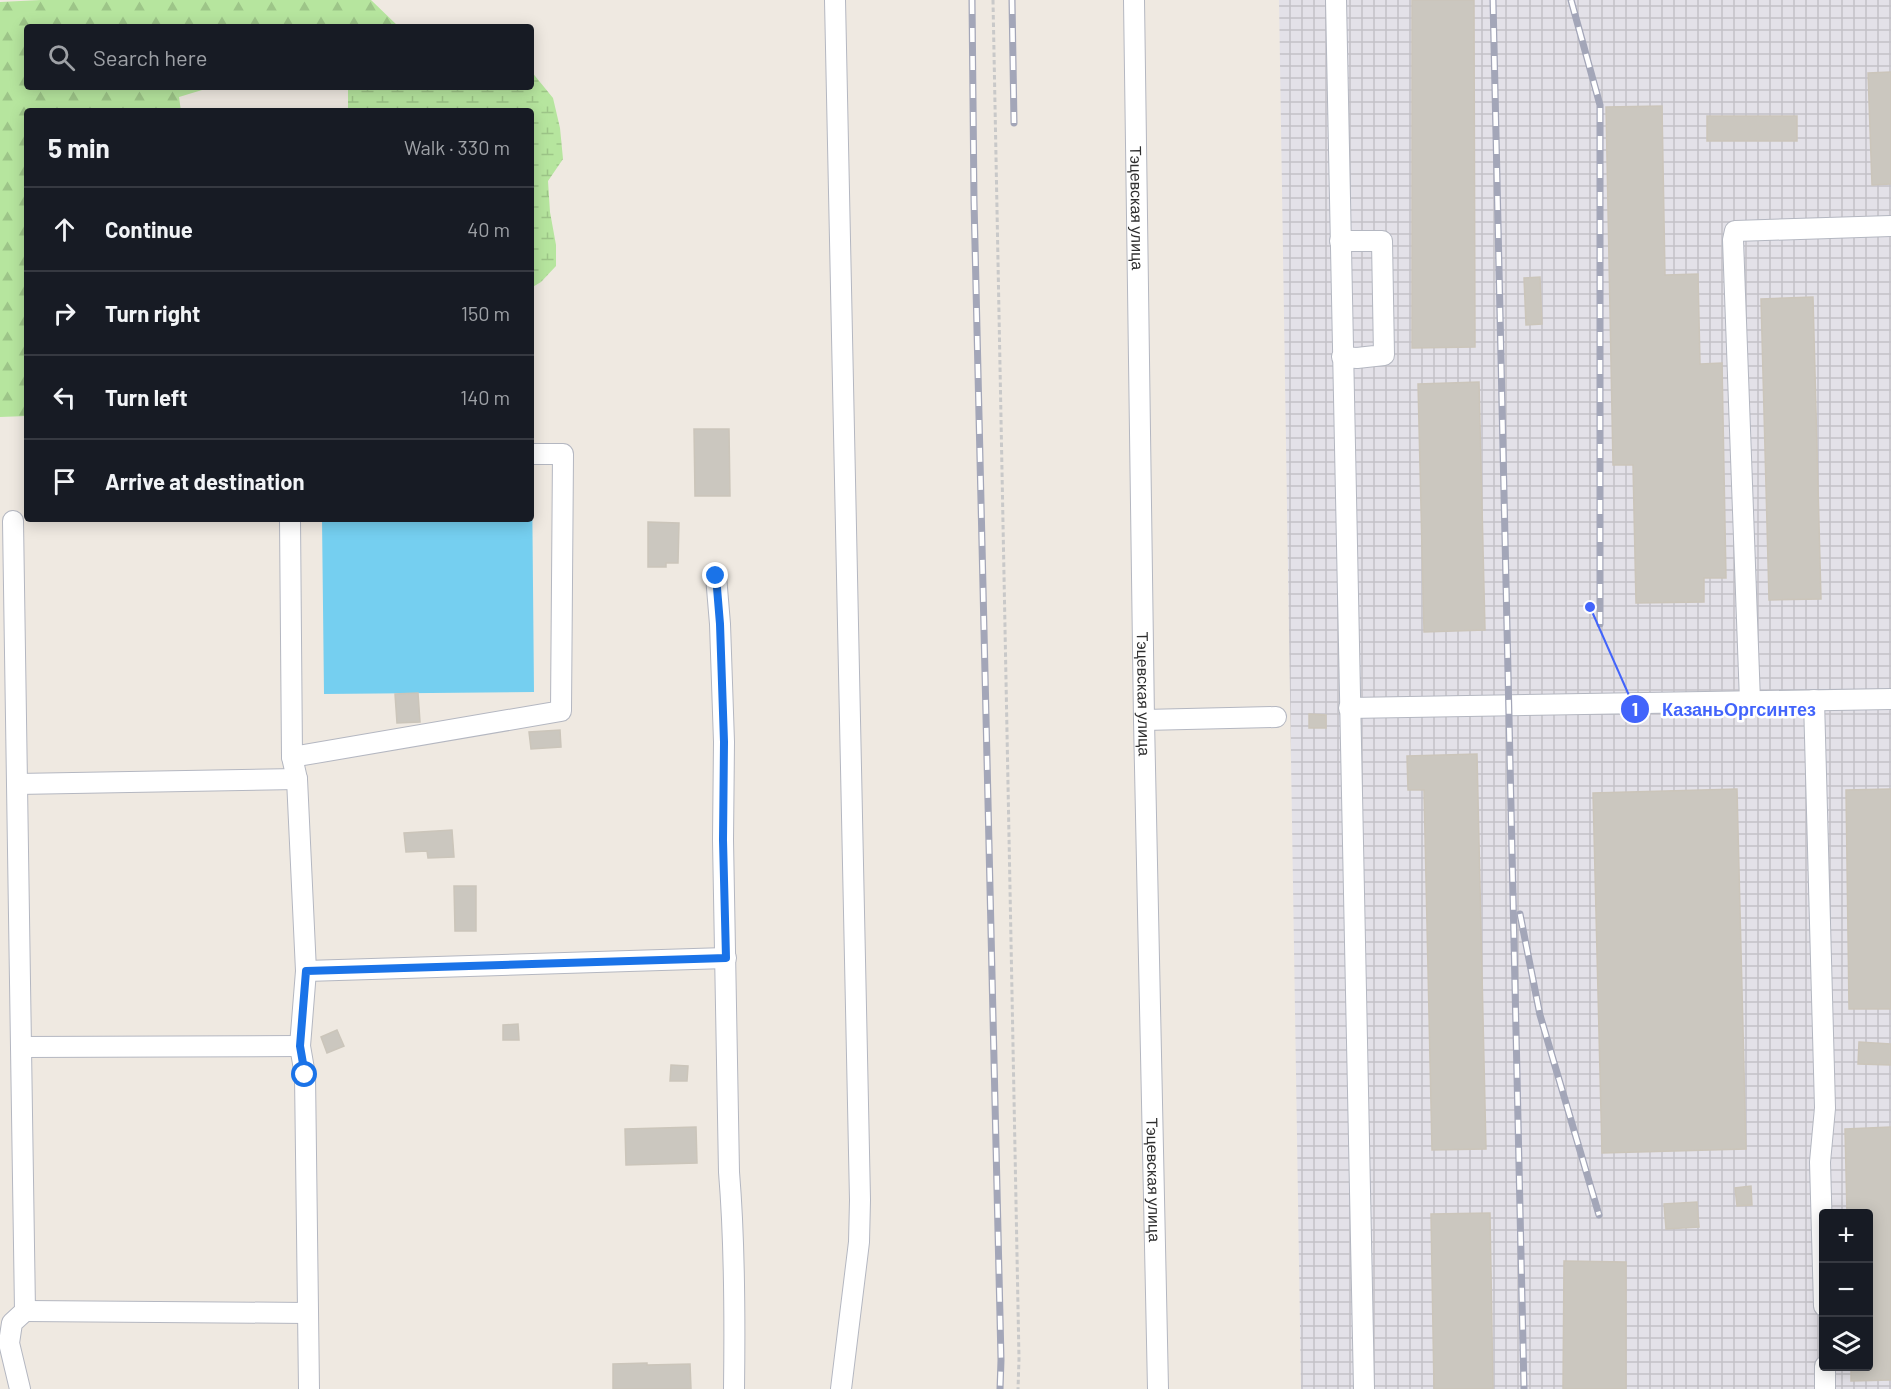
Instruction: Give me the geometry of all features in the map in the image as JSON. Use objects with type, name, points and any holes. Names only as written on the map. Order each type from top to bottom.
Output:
[{"type":"street","points":[[835,0],[860,1200],[859,1242],[841,1389]]},
{"type":"street","name":"Тэцевская улица","points":[[1134,0],[1144,720],[1158,1389]]},
{"type":"street","points":[[1336,0],[1364,1389]]},
{"type":"street","points":[[1750,701],[1733,240],[1735,231],[1891,226]]},
{"type":"street","points":[[1340,241],[1382,241],[1384,355],[1342,357]]},
{"type":"street","points":[[292,757],[561,711],[563,454],[534,454]]},
{"type":"street","points":[[13,521],[25,1311]]},
{"type":"street","points":[[290,522],[292,757],[297,779],[306,971],[300,1046],[305,1075],[309,1389]]},
{"type":"street","points":[[716,576],[724,742],[723,840],[729,1172],[733,1221],[734,1389]]},
{"type":"street","points":[[1349,708],[1891,699]]},
{"type":"street","points":[[1814,700],[1825,1108],[1821,1162],[1823,1263]]},
{"type":"street","points":[[1144,720],[1276,717]]},
{"type":"street","points":[[16,784],[297,779]]},
{"type":"street","points":[[306,971],[726,958]]},
{"type":"street","points":[[21,1047],[300,1046]]},
{"type":"street","points":[[20,1389],[9,1343],[12,1323],[25,1311],[307,1313]]},
{"type":"street","points":[[1825,1371],[1825,1389]]},
{"type":"path","points":[[993,0],[1018,1389]]},
{"type":"shaded area","points":[[1279,0],[1891,0],[1891,1389],[1301,1389]]},
{"type":"green space","points":[[371,0],[396,24],[24,24],[24,90],[202,90],[179,97],[181,108],[24,108],[24,416],[0,417],[0,2]]},
{"type":"green space","points":[[534,75],[553,98],[560,128],[563,159],[548,181],[550,212],[556,245],[556,266],[534,286],[534,108],[348,108],[348,90],[534,90]]},
{"type":"water","points":[[322,522],[532,522],[534,692],[324,694]]},
{"type":"building","points":[[1412,0],[1474,0],[1475,347],[1412,348]]},
{"type":"building","points":[[1891,72],[1891,184],[1872,185],[1868,73]]},
{"type":"building","points":[[1662,106],[1665,275],[1698,274],[1700,364],[1722,363],[1726,578],[1704,578],[1704,602],[1636,603],[1633,465],[1613,465],[1606,107]]},
{"type":"building","points":[[1707,116],[1797,116],[1797,141],[1707,141]]},
{"type":"building","points":[[1540,277],[1542,324],[1526,325],[1524,278]]},
{"type":"building","points":[[1813,297],[1821,599],[1769,600],[1761,299]]},
{"type":"building","points":[[1479,382],[1485,630],[1424,632],[1418,384]]},
{"type":"building","points":[[694,429],[729,429],[730,496],[695,496]]},
{"type":"building","points":[[648,522],[679,523],[678,563],[666,563],[666,567],[648,567]]},
{"type":"building","points":[[418,693],[420,722],[397,723],[395,694]]},
{"type":"building","points":[[1309,714],[1326,715],[1326,728],[1309,728]]},
{"type":"building","points":[[560,730],[561,747],[531,749],[529,732]]},
{"type":"building","points":[[1477,754],[1486,1149],[1432,1150],[1424,790],[1408,790],[1407,756]]},
{"type":"building","points":[[1737,789],[1746,1149],[1602,1153],[1593,793]]},
{"type":"building","points":[[1891,789],[1891,1009],[1849,1009],[1846,790]]},
{"type":"building","points":[[452,830],[454,857],[428,858],[427,851],[406,852],[404,833]]},
{"type":"building","points":[[454,886],[476,886],[476,931],[455,931]]},
{"type":"building","points":[[518,1024],[519,1040],[503,1040],[503,1025]]},
{"type":"building","points":[[337,1030],[344,1046],[327,1053],[321,1037]]},
{"type":"building","points":[[1859,1042],[1891,1044],[1891,1065],[1858,1064]]},
{"type":"building","points":[[671,1065],[688,1066],[687,1081],[670,1081]]},
{"type":"building","points":[[696,1127],[697,1163],[626,1165],[625,1129]]},
{"type":"building","points":[[1891,1127],[1891,1380],[1851,1381],[1851,1371],[1873,1371],[1873,1209],[1847,1209],[1845,1129]]},
{"type":"building","points":[[1751,1186],[1752,1205],[1737,1206],[1735,1188]]},
{"type":"building","points":[[1697,1202],[1699,1227],[1666,1229],[1664,1204]]},
{"type":"building","points":[[1490,1213],[1493,1389],[1434,1389],[1431,1214]]},
{"type":"building","points":[[1564,1261],[1626,1262],[1626,1389],[1563,1389]]},
{"type":"building","points":[[647,1363],[647,1365],[690,1364],[691,1389],[613,1389],[613,1364]]},
{"type":"railway","points":[[972,0],[974,201],[1000,1389]]},
{"type":"railway","points":[[1012,0],[1014,123]]},
{"type":"railway","points":[[1493,0],[1524,1389]]},
{"type":"railway","points":[[1571,0],[1600,105],[1600,624]]},
{"type":"railway","points":[[1520,914],[1540,1015],[1599,1215]]},
{"type":"place","name":"КазаньОргсинтез","points":[[1590,607]]},
{"type":"route","points":[[305,1075],[300,1046],[306,971],[726,958],[723,840],[724,742],[716,576]]}]
